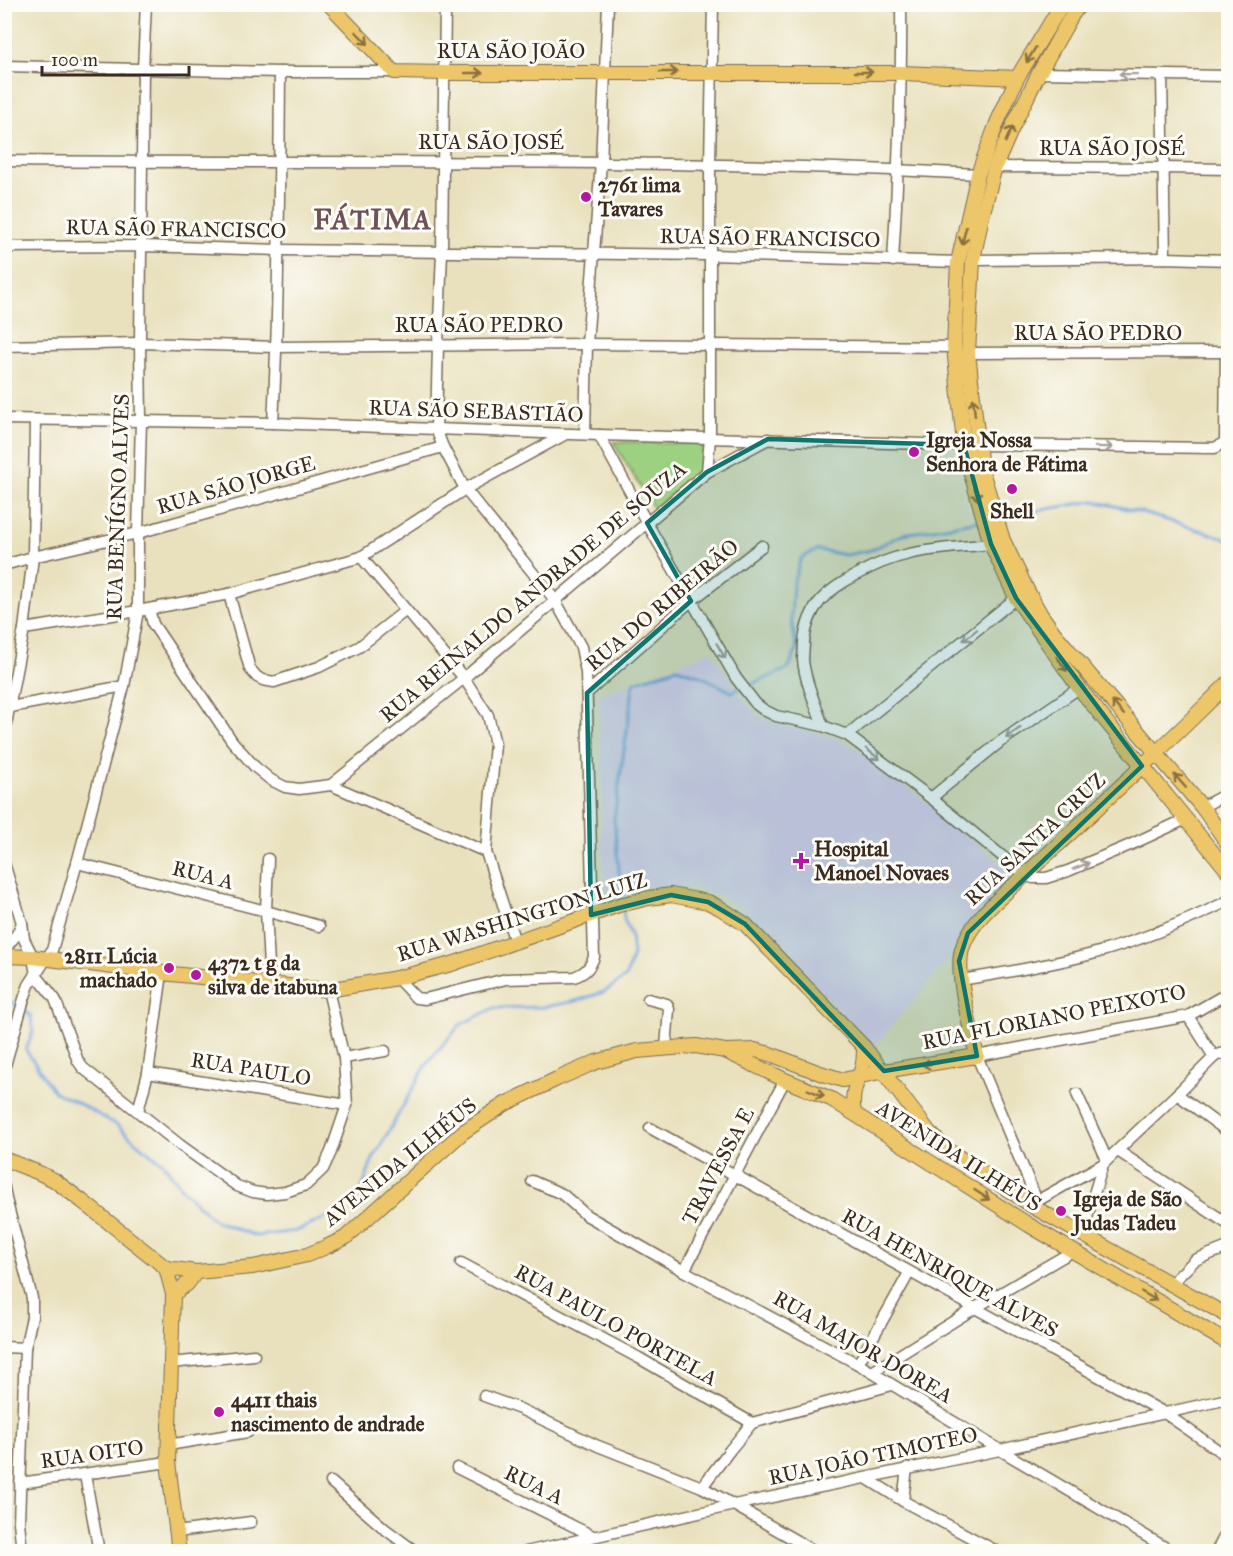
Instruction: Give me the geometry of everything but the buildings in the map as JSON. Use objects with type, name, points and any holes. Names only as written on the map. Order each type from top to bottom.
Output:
[{"type":"main road","points":[[329,4],[394,72]]},
{"type":"main road","points":[[1062,4],[1017,78],[998,123],[978,174],[958,262],[954,347],[971,444],[1004,540],[1041,615],[1202,807],[1228,844]]},
{"type":"main road","points":[[1073,8],[1011,128],[995,167],[982,216],[974,260],[968,352],[970,470],[991,544],[1016,598],[1079,688],[1228,871]]},
{"type":"main road","name":"RUA SÃO JOÃO","points":[[394,72],[902,73],[1017,78]]},
{"type":"main road","name":"RUA SANTA CRUZ","points":[[961,980],[959,961],[962,947],[977,921],[1194,718],[1228,683]]},
{"type":"main road","name":"RUA WASHINGTON LUIZ","points":[[4,956],[328,990],[397,978],[452,964],[619,905],[660,896],[694,898],[720,908],[745,924],[864,1047],[884,1071]]},
{"type":"main road","points":[[961,980],[977,1056]]},
{"type":"main road","name":"AVENIDA ILHÉUS","points":[[167,1274],[253,1267],[307,1255],[326,1247],[345,1238],[463,1132],[505,1104],[596,1062],[637,1051],[696,1046],[725,1051],[755,1050],[843,1080],[884,1071],[939,1143],[1082,1234],[1228,1316]]},
{"type":"main road","name":"AVENIDA ILHÉUS","points":[[854,1113],[852,1095],[863,1064],[864,1047]]},
{"type":"main road","name":"AVENIDA ILHÉUS","points":[[725,1051],[831,1099],[1029,1225],[1228,1343]]},
{"type":"main road","name":"RUA FLORIANO PEIXOTO","points":[[884,1071],[977,1056]]},
{"type":"main road","points":[[5,1160],[54,1180],[167,1274],[173,1294],[168,1462],[179,1551]]},
{"type":"main road","points":[[173,1294],[187,1284],[196,1272]]},
{"type":"street","name":"RUA BENÍGNO ALVES","points":[[40,958],[52,950],[143,610],[138,532],[141,421],[143,69],[146,4]]},
{"type":"street","points":[[397,978],[419,999],[506,979],[574,977],[588,970],[594,957],[591,915],[587,693],[581,647],[555,600],[465,489],[436,429],[442,253],[445,4]]},
{"type":"street","points":[[585,434],[587,344],[601,162],[608,4]]},
{"type":"street","points":[[707,472],[710,438],[710,164],[713,4]]},
{"type":"street","points":[[893,261],[902,73],[901,4]]},
{"type":"street","name":"RUA SÃO JOÃO","points":[[4,66],[394,72]]},
{"type":"street","points":[[273,423],[279,250],[280,72]]},
{"type":"street","points":[[1039,73],[1228,76]]},
{"type":"street","points":[[1162,75],[1165,258]]},
{"type":"street","name":"RUA SÃO JOSÉ","points":[[4,161],[601,162],[978,174]]},
{"type":"street","name":"RUA SÃO JOSÉ","points":[[995,167],[1228,170]]},
{"type":"street","name":"RUA SÃO FRANCISCO","points":[[4,247],[142,246],[442,253],[710,255],[958,262]]},
{"type":"street","points":[[974,260],[1165,258],[1228,260]]},
{"type":"street","name":"RUA SÃO PEDRO","points":[[4,346],[140,343],[277,347],[587,344],[954,347]]},
{"type":"street","name":"RUA SÃO PEDRO","points":[[968,352],[1227,352]]},
{"type":"street","points":[[599,435],[1215,448],[1225,442],[1227,352]]},
{"type":"street","name":"RUA SÃO SEBASTIÃO","points":[[4,419],[273,423],[599,435],[691,601],[736,678],[756,704],[776,716],[823,726],[848,735],[931,798],[1025,875]]},
{"type":"street","points":[[4,735],[7,707],[24,629],[33,557],[35,420]]},
{"type":"street","points":[[24,629],[229,594],[361,557],[465,489],[565,434]]},
{"type":"street","name":"RUA REINALDO ANDRADE DE SOUZA","points":[[331,785],[464,678],[707,472],[768,439]]},
{"type":"street","name":"RUA SÃO JORGE","points":[[4,565],[138,532],[443,447]]},
{"type":"street","points":[[823,726],[803,659],[807,623],[819,601],[832,589],[874,565],[910,554],[991,544]]},
{"type":"street","name":"RUA DO RIBEIRÃO","points":[[587,693],[691,601],[762,546]]},
{"type":"street","points":[[361,557],[464,678],[488,715],[495,744],[486,852],[515,942]]},
{"type":"street","points":[[229,594],[250,669],[263,680],[274,681],[319,667],[341,657],[359,647],[405,611]]},
{"type":"street","points":[[848,735],[1016,598]]},
{"type":"street","points":[[143,610],[232,741],[255,767],[271,780],[285,787],[298,789],[331,785],[486,852]]},
{"type":"street","points":[[7,707],[124,686]]},
{"type":"street","points":[[931,798],[1000,742],[1079,688]]},
{"type":"street","points":[[1202,807],[1228,794]]},
{"type":"street","points":[[1025,875],[1046,879],[1130,845],[1186,819]]},
{"type":"street","points":[[268,859],[267,911],[270,984]]},
{"type":"street","name":"RUA A","points":[[77,863],[320,926]]},
{"type":"street","points":[[4,1069],[9,1031],[29,985],[36,975],[40,958],[24,939],[22,923],[5,867]]},
{"type":"street","points":[[961,980],[1091,954],[1159,931],[1228,901]]},
{"type":"street","points":[[4,950],[17,934],[22,923]]},
{"type":"street","points":[[138,1111],[148,1073],[162,973]]},
{"type":"street","points":[[36,975],[55,999],[78,1061],[83,1068],[180,1145],[237,1186],[267,1194],[285,1192],[306,1185],[323,1169],[347,1105],[344,1058],[328,990]]},
{"type":"street","name":"RUA FLORIANO PEIXOTO","points":[[977,1056],[1188,1016],[1228,993]]},
{"type":"street","points":[[648,999],[668,1006],[666,1048]]},
{"type":"street","points":[[1188,1016],[1214,1057]]},
{"type":"street","points":[[344,1058],[384,1051]]},
{"type":"street","points":[[977,1056],[1037,1205],[1105,1162],[1219,1053],[1228,1057]]},
{"type":"street","name":"RUA PAULO","points":[[148,1073],[347,1105]]},
{"type":"street","name":"TRAVESSA E","points":[[684,1271],[785,1080]]},
{"type":"street","points":[[1077,1094],[1105,1162],[1082,1234]]},
{"type":"street","points":[[1177,1094],[1228,1132]]},
{"type":"street","name":"RUA HENRIQUE ALVES","points":[[650,1128],[1163,1412],[1228,1457]]},
{"type":"street","points":[[1118,1151],[1228,1224]]},
{"type":"street","name":"RUA MAJOR DOREA","points":[[532,1181],[562,1194],[586,1215],[684,1271],[872,1372],[1173,1551]]},
{"type":"street","points":[[4,1187],[32,1298],[32,1317],[25,1348],[19,1522],[22,1551]]},
{"type":"street","points":[[1171,1284],[1195,1260],[1228,1247]]},
{"type":"street","points":[[872,1372],[1073,1251]]},
{"type":"street","name":"RUA PAULO PORTELA","points":[[461,1263],[639,1358],[752,1423]]},
{"type":"street","points":[[858,1364],[909,1273]]},
{"type":"street","points":[[4,1347],[25,1348]]},
{"type":"street","points":[[170,1363],[254,1355]]},
{"type":"street","points":[[702,1487],[752,1423],[892,1385]]},
{"type":"street","points":[[484,1396],[520,1409],[598,1446],[702,1487],[816,1551]]},
{"type":"street","name":"RUA JOÃO TIMOTEO","points":[[526,1551],[1228,1399]]},
{"type":"street","points":[[168,1445],[248,1432]]},
{"type":"street","name":"RUA OITO","points":[[20,1484],[168,1462]]},
{"type":"street","name":"RUA A","points":[[457,1468],[594,1536]]},
{"type":"street","points":[[903,1501],[908,1468]]},
{"type":"street","points":[[85,1475],[99,1551]]},
{"type":"street","points":[[866,1478],[903,1501],[998,1551]]},
{"type":"street","points":[[331,1482],[385,1529],[416,1551]]},
{"type":"street","points":[[177,1532],[251,1522]]},
{"type":"street","points":[[1215,1551],[1228,1530]]},
{"type":"highlighted area","points":[[768,439],[960,445],[965,449],[991,544],[1016,598],[1142,766],[968,933],[959,961],[977,1056],[884,1071],[745,924],[708,902],[671,895],[591,915],[587,693],[691,601],[647,523],[707,472]]},
{"type":"shaded area","name":"Hospital Manoel Novaes","points":[[711,651],[747,704],[758,715],[774,723],[839,739],[856,748],[922,798],[1015,875],[965,927],[950,957],[876,1045],[844,1017],[742,909],[721,896],[694,887],[654,887],[618,898],[610,897],[606,890],[602,846],[602,775],[598,696]]},
{"type":"green space","points":[[613,442],[704,443],[700,470],[654,509]]},
{"type":"waterway","points":[[1000,517],[1094,501],[1144,513],[1228,539]]},
{"type":"waterway","points":[[747,686],[788,669],[797,650],[791,618],[793,584],[801,558],[817,550],[846,555],[871,550],[904,534],[979,521]]},
{"type":"waterway","points":[[622,901],[614,819],[634,682],[677,668],[701,676],[732,692],[741,688]]},
{"type":"waterway","points":[[23,1010],[31,1016],[33,1032],[26,1050],[54,1092],[117,1125],[163,1163],[182,1189],[215,1221],[256,1236],[296,1231],[326,1218],[358,1199],[373,1159],[428,1062],[460,1025],[494,1008],[544,1007],[576,1001],[604,992],[626,977],[633,955],[631,935],[624,919],[623,907]]},
{"type":"waterway","points":[[4,1002],[18,1006]]},
{"type":"place","name":"2761 lima Tavares","points":[[586,197]]},
{"type":"place","name":"Igreja Nossa Senhora de Fátima","points":[[914,452]]},
{"type":"place","name":"Shell","points":[[1012,489]]},
{"type":"place","name":"Hospital Manoel Novaes","points":[[801,861]]},
{"type":"place","name":"2811 Lúcia machado","points":[[169,968]]},
{"type":"place","name":"4372 t g da silva de itabuna","points":[[196,975]]},
{"type":"place","name":"Igreja de São Judas Tadeu","points":[[1061,1211]]},
{"type":"place","name":"4411 thais nascimento de andrade","points":[[219,1412]]},
{"type":"district","name":"FÁTIMA","points":[[373,219]]}]
